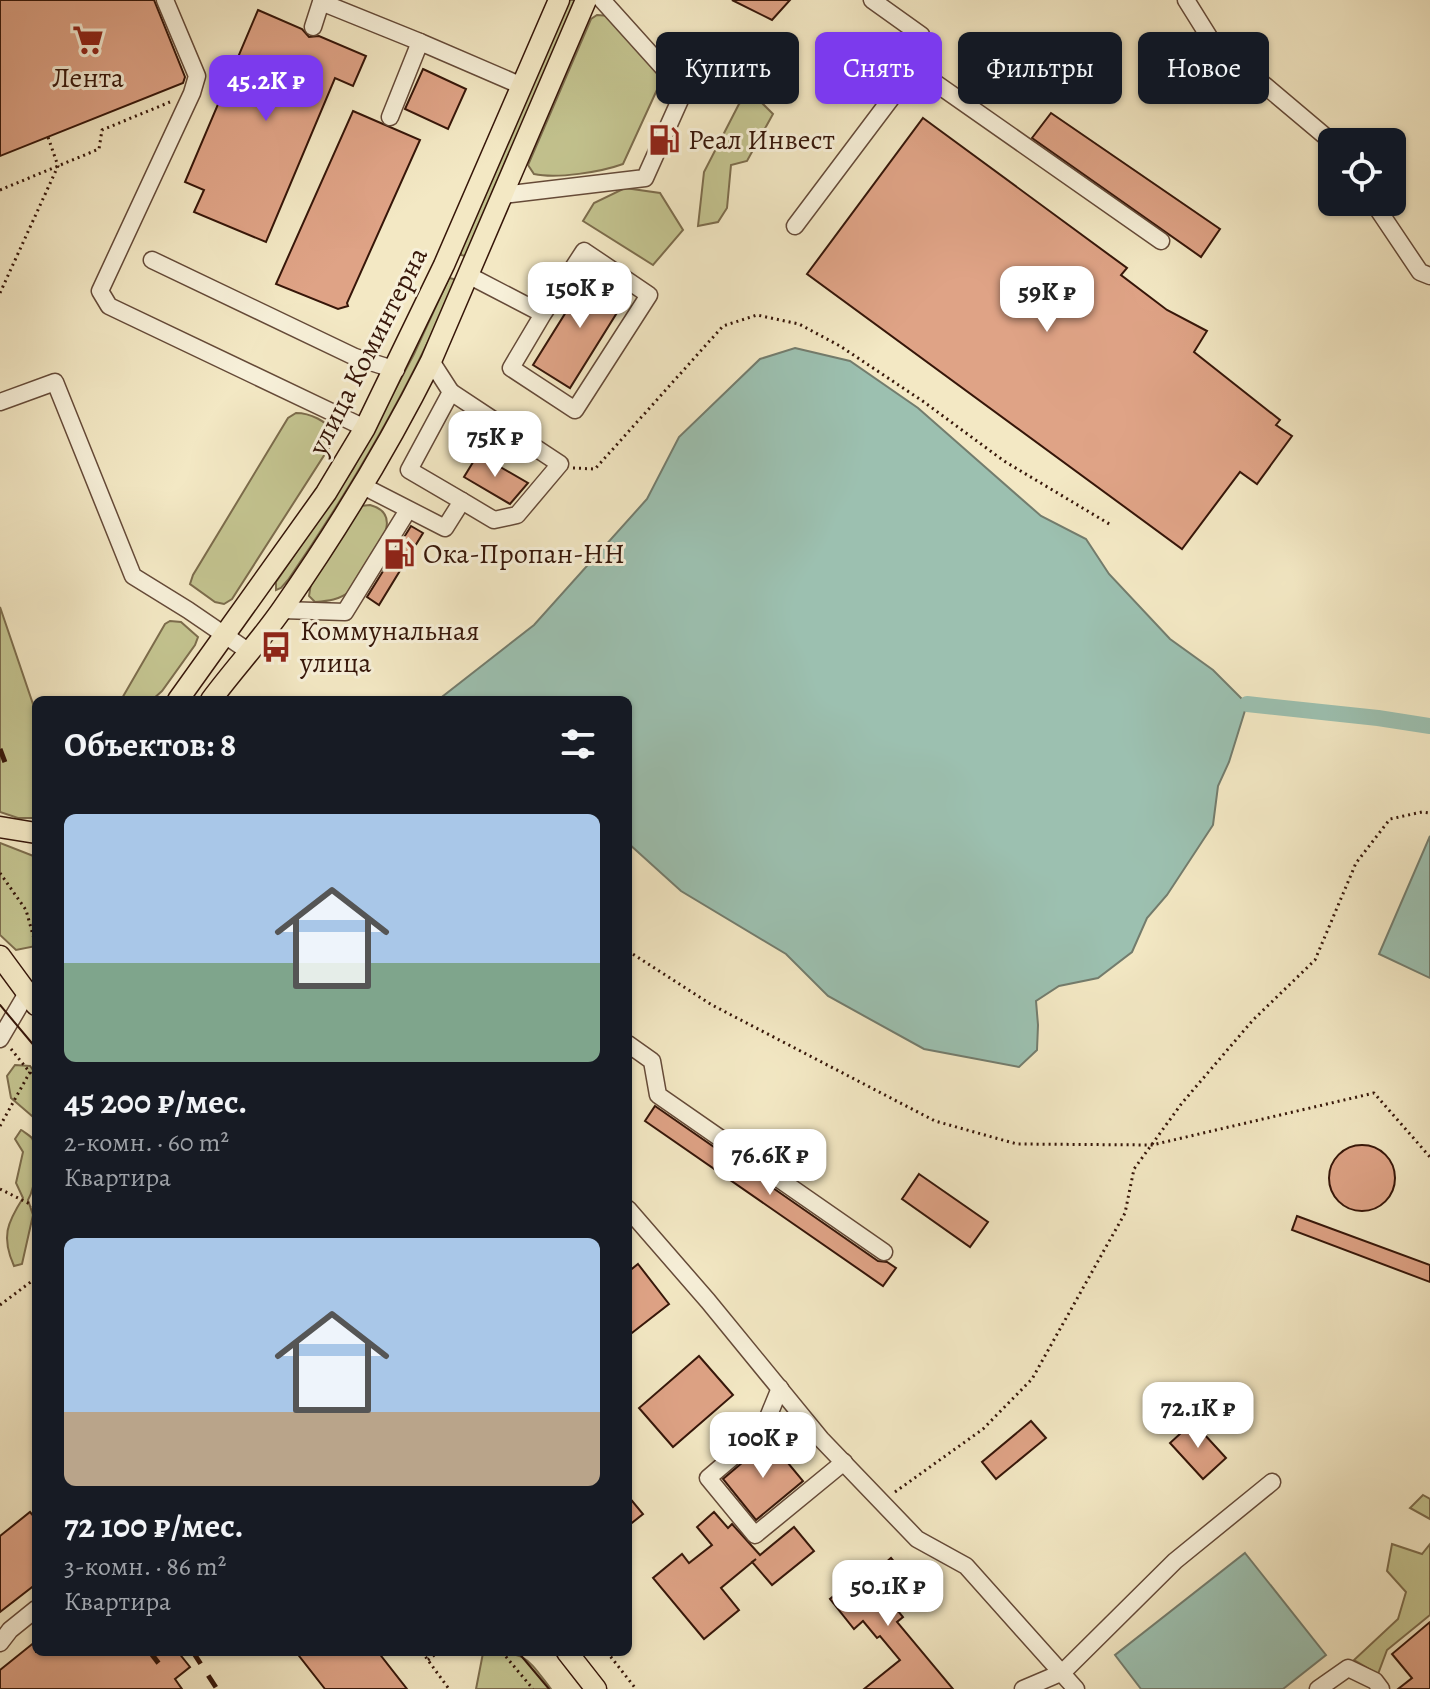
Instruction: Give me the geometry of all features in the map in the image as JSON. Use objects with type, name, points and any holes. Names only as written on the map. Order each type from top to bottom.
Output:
[{"type":"main road","name":"улица Коминтерна","points":[[181,696],[326,493],[365,428],[396,370],[444,265],[559,0]]},
{"type":"main road","name":"улица Коминтерна","points":[[214,696],[282,610],[363,486],[408,408],[586,0]]},
{"type":"main road","points":[[444,265],[468,275]]},
{"type":"main road","points":[[0,827],[32,832]]},
{"type":"main road","points":[[0,956],[32,991]]},
{"type":"main road","points":[[570,1656],[596,1689]]},
{"type":"street","points":[[165,0],[197,76],[192,93],[100,291],[109,306],[365,428]]},
{"type":"street","points":[[503,195],[645,178],[684,91],[602,0]]},
{"type":"street","points":[[872,0],[917,32]]},
{"type":"street","points":[[1186,0],[1211,40],[1318,130]]},
{"type":"street","points":[[313,27],[321,2],[522,86]]},
{"type":"street","points":[[390,117],[420,42]]},
{"type":"street","points":[[942,88],[1161,241]]},
{"type":"street","points":[[795,226],[887,104]]},
{"type":"street","points":[[1382,216],[1420,272],[1430,276]]},
{"type":"street","points":[[584,251],[649,295],[575,410],[511,368],[543,314],[584,251]]},
{"type":"street","points":[[152,260],[355,357],[396,370]]},
{"type":"street","points":[[468,275],[543,314]]},
{"type":"street","points":[[431,361],[451,392],[560,464],[517,515],[494,520],[409,470],[451,392]]},
{"type":"street","points":[[0,402],[55,382],[133,576],[248,651]]},
{"type":"street","points":[[363,486],[445,528],[462,501]]},
{"type":"street","points":[[282,610],[345,612],[408,510]]},
{"type":"street","points":[[0,1039],[32,993]]},
{"type":"street","points":[[632,1047],[652,1061],[658,1095],[884,1252]]},
{"type":"street","points":[[632,1214],[844,1462],[917,1539],[966,1566],[1076,1689]]},
{"type":"street","points":[[780,1388],[762,1432],[708,1478],[755,1535],[844,1462]]},
{"type":"street","points":[[1023,1689],[1063,1672],[1175,1561],[1272,1482]]},
{"type":"street","points":[[0,1643],[10,1630],[32,1612]]},
{"type":"street","points":[[1318,1689],[1348,1668],[1375,1681],[1381,1689]]},
{"type":"path","points":[[0,190],[99,149],[102,130],[192,93]]},
{"type":"path","points":[[0,293],[58,166],[48,137]]},
{"type":"path","points":[[560,464],[595,469],[723,326],[757,315],[799,324],[840,346],[1004,461],[1111,525]]},
{"type":"path","points":[[882,1502],[983,1429],[1032,1379],[1125,1213],[1134,1169],[1182,1103],[1253,1020],[1315,960],[1356,863],[1390,819],[1430,813]]},
{"type":"path","points":[[0,873],[26,910],[32,932]]},
{"type":"path","points":[[632,954],[712,1005],[935,1121],[1017,1144],[1152,1145],[1374,1093],[1430,1157]]},
{"type":"path","points":[[17,1056],[32,1075]]},
{"type":"path","points":[[0,1126],[30,1072]]},
{"type":"path","points":[[0,1189],[32,1205]]},
{"type":"path","points":[[0,1305],[32,1281]]},
{"type":"path","points":[[425,1656],[449,1689]]},
{"type":"path","points":[[428,1660],[433,1656]]},
{"type":"path","points":[[505,1656],[533,1689]]},
{"type":"path","points":[[610,1656],[636,1689]]},
{"type":"green space","points":[[567,0],[576,0],[468,253],[461,255],[461,248]]},
{"type":"green space","points":[[597,15],[610,16],[656,65],[656,92],[623,164],[579,174],[534,174],[528,165],[591,19]]},
{"type":"green space","points":[[739,104],[763,104],[773,114],[747,161],[731,165],[727,208],[718,222],[698,226],[704,172]]},
{"type":"green space","points":[[625,188],[660,193],[683,230],[653,265],[583,221],[594,203]]},
{"type":"green space","points":[[449,278],[454,279],[454,285],[437,324],[378,437],[312,545],[288,580],[276,590],[276,582],[353,469],[414,354]]},
{"type":"green space","points":[[296,413],[323,421],[334,433],[332,443],[232,599],[224,604],[215,602],[190,584],[193,575],[288,418]]},
{"type":"green space","points":[[370,505],[380,509],[387,523],[377,549],[350,591],[338,598],[315,602],[309,596],[311,583],[360,506]]},
{"type":"green space","points":[[0,607],[32,701],[32,818],[18,818],[0,812]]},
{"type":"green space","points":[[181,622],[198,637],[195,645],[156,696],[123,696],[165,624]]},
{"type":"green space","points":[[0,843],[32,855],[32,947],[16,950],[0,935]]},
{"type":"green space","points":[[15,1065],[32,1069],[32,1116],[11,1098],[7,1076]]},
{"type":"green space","points":[[21,1130],[32,1138],[32,1189],[28,1200],[32,1219],[22,1264],[14,1266],[8,1247],[8,1230],[23,1198],[16,1183],[23,1152],[15,1139]]},
{"type":"green space","points":[[1423,1495],[1430,1499],[1430,1519],[1410,1508]]},
{"type":"green space","points":[[1392,1544],[1422,1554],[1430,1544],[1430,1615],[1387,1650],[1378,1674],[1354,1660],[1398,1619],[1406,1592],[1387,1571]]},
{"type":"green space","points":[[482,1656],[518,1656],[531,1664],[551,1689],[476,1689]]},
{"type":"shaded area","points":[[795,348],[850,361],[918,408],[1041,516],[1086,539],[1109,574],[1170,639],[1213,670],[1247,704],[1218,786],[1213,825],[1167,895],[1147,918],[1132,952],[1098,978],[1059,986],[1036,1001],[1037,1050],[1019,1067],[924,1049],[828,996],[786,954],[681,891],[632,847],[632,696],[443,696],[534,625],[647,499],[679,437],[760,359]]},
{"type":"shaded area","points":[[1430,836],[1430,978],[1379,954]]},
{"type":"shaded area","points":[[1245,1553],[1326,1655],[1283,1689],[1141,1689],[1115,1655]]},
{"type":"building","name":"Лента","points":[[0,0],[154,0],[185,77],[183,83],[0,156]]},
{"type":"building","points":[[732,0],[790,0],[772,20]]},
{"type":"building","points":[[258,10],[302,29],[309,37],[319,36],[366,56],[353,86],[335,78],[266,242],[194,212],[204,190],[185,182]]},
{"type":"building","points":[[423,69],[466,89],[448,129],[405,109]]},
{"type":"building","points":[[353,111],[420,140],[348,306],[338,309],[276,284]]},
{"type":"building","points":[[1051,113],[1220,229],[1201,257],[1032,138]]},
{"type":"building","points":[[923,118],[1127,268],[1121,275],[1167,310],[1207,331],[1194,352],[1280,420],[1276,425],[1292,436],[1257,484],[1240,472],[1182,549],[807,274]]},
{"type":"building","points":[[591,272],[628,295],[570,388],[533,365]]},
{"type":"building","points":[[478,454],[528,483],[510,504],[464,477]]},
{"type":"building","points":[[411,526],[423,533],[379,605],[367,597]]},
{"type":"building","points":[[655,1106],[878,1261],[896,1268],[883,1286],[645,1121]]},
{"type":"building","points":[[1362,1145],[1375,1148],[1385,1155],[1392,1165],[1395,1178],[1392,1191],[1385,1201],[1375,1208],[1362,1211],[1349,1208],[1339,1201],[1332,1191],[1329,1178],[1332,1165],[1339,1155],[1349,1148]]},
{"type":"building","points":[[919,1174],[988,1222],[970,1247],[902,1199]]},
{"type":"building","points":[[1297,1216],[1430,1265],[1430,1282],[1292,1230]]},
{"type":"building","points":[[638,1264],[669,1304],[632,1333],[632,1269]]},
{"type":"building","points":[[699,1356],[733,1395],[673,1447],[639,1408]]},
{"type":"building","points":[[1031,1421],[1046,1438],[996,1479],[982,1462]]},
{"type":"building","points":[[1193,1422],[1226,1458],[1203,1479],[1170,1443]]},
{"type":"building","points":[[769,1440],[803,1481],[756,1520],[723,1479]]},
{"type":"building","points":[[632,1501],[643,1514],[632,1523]]},
{"type":"building","points":[[30,1512],[32,1514],[32,1587],[0,1612],[0,1536]]},
{"type":"building","points":[[714,1512],[728,1528],[732,1524],[760,1555],[794,1527],[814,1551],[772,1585],[752,1562],[721,1588],[739,1610],[704,1639],[653,1578],[682,1554],[689,1563],[712,1545],[697,1527]]},
{"type":"building","points":[[891,1558],[911,1582],[889,1600],[903,1617],[897,1622],[953,1689],[864,1689],[900,1660],[863,1621],[854,1629],[830,1599],[864,1571],[869,1577]]},
{"type":"building","points":[[1430,1622],[1430,1689],[1398,1689],[1412,1678],[1392,1654]]},
{"type":"building","points":[[32,1644],[32,1656],[181,1656],[190,1667],[175,1679],[182,1689],[0,1689],[0,1670]]},
{"type":"building","points":[[299,1656],[381,1656],[407,1689],[325,1689]]},
{"type":"waterway","points":[[1247,704],[1430,726]]},
{"type":"tram line","points":[[0,1005],[32,1043]]},
{"type":"tram line","points":[[521,1656],[549,1689]]},
{"type":"railway","points":[[0,749],[9,773]]},
{"type":"railway","points":[[153,1656],[166,1673]]},
{"type":"railway","points":[[196,1656],[217,1689]]},
{"type":"place","name":"Лента","points":[[88,40]]},
{"type":"place","name":"Реал Инвест","points":[[664,140]]},
{"type":"place","name":"Ока-Пропан-НН","points":[[399,554]]},
{"type":"place","name":"Коммунальная улица","points":[[276,647]]}]
